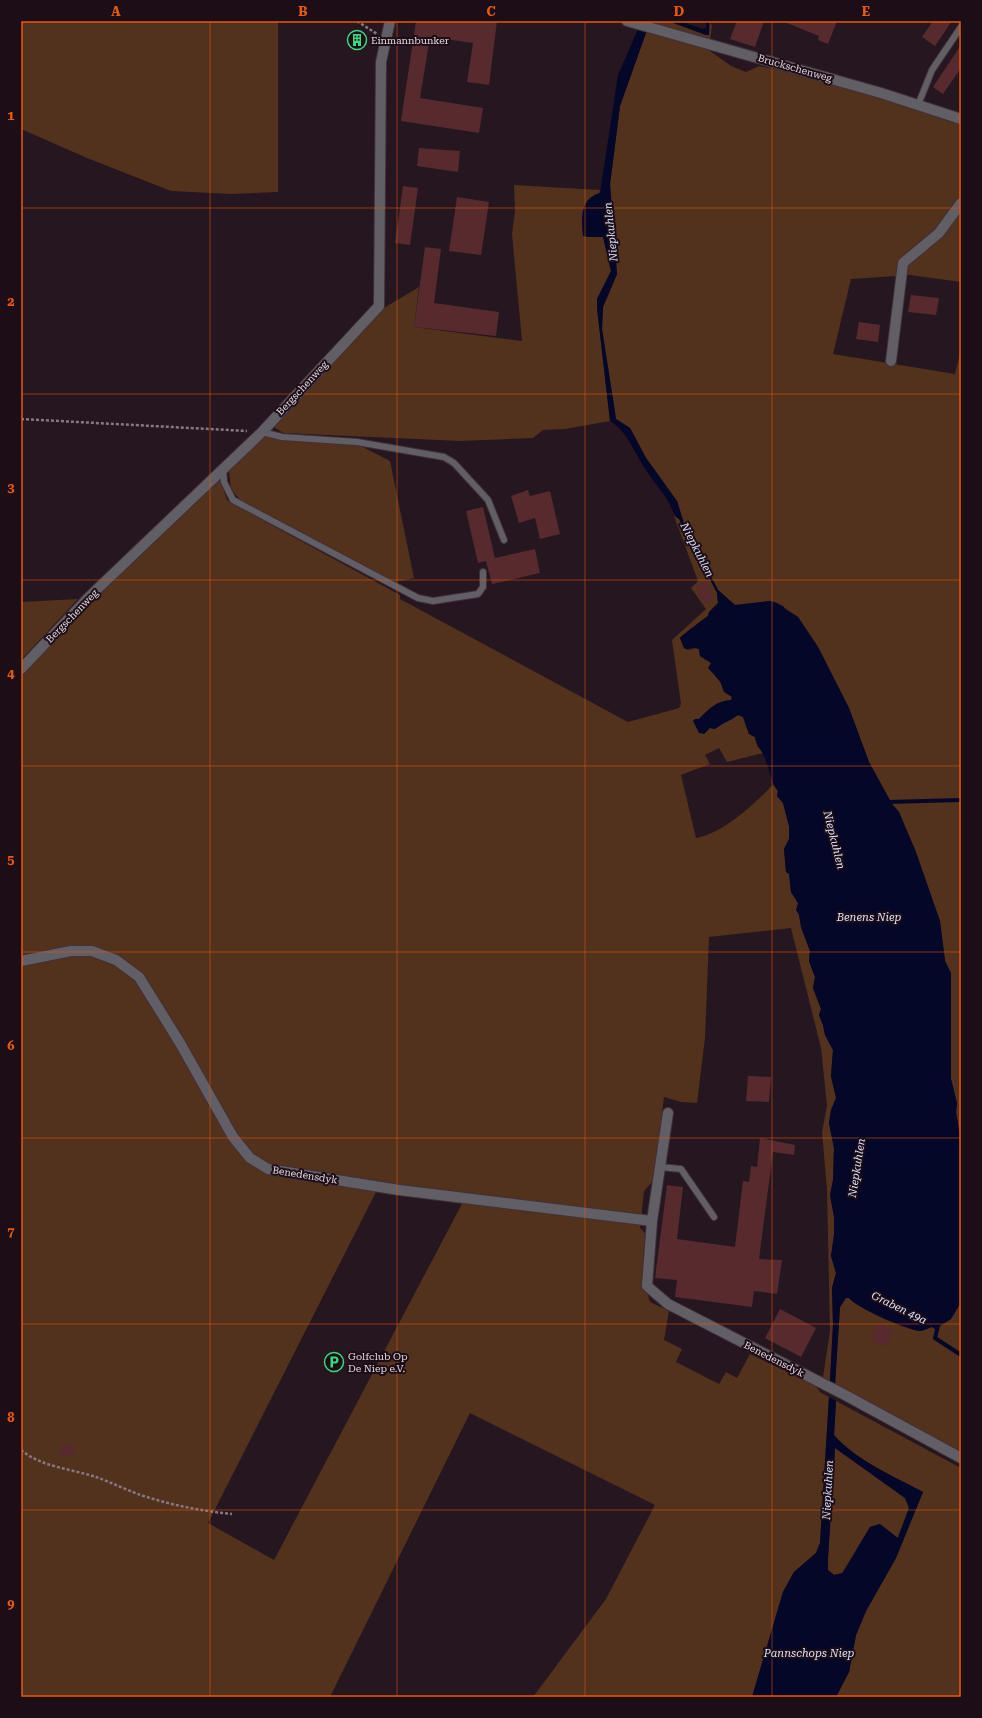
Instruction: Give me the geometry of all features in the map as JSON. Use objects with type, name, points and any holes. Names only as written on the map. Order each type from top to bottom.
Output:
[{"type":"street","name":"Bergschenweg","points":[[21,669],[90,596],[262,432],[379,306],[381,62],[390,21]]},
{"type":"street","name":"Bruckschenweg","points":[[627,21],[881,93],[961,119]]},
{"type":"street","points":[[891,361],[903,263],[939,233],[961,203]]},
{"type":"street","name":"Benedensdyk","points":[[21,961],[71,951],[92,951],[116,960],[139,977],[180,1042],[233,1137],[250,1158],[268,1169],[400,1190],[652,1222]]},
{"type":"street","name":"Benedensdyk","points":[[668,1113],[652,1222],[647,1286],[668,1304],[845,1395],[961,1458]]},
{"type":"lane","points":[[918,105],[932,70],[961,27]]},
{"type":"lane","points":[[262,432],[282,437],[357,442],[444,457],[454,463],[488,500],[504,540]]},
{"type":"lane","points":[[223,469],[224,482],[233,500],[418,598],[433,601],[478,594],[483,587],[483,572]]},
{"type":"lane","points":[[660,1167],[681,1169],[714,1217]]},
{"type":"path","points":[[357,21],[386,41]]},
{"type":"path","points":[[21,418],[262,432]]},
{"type":"path","points":[[21,1450],[26,1454],[54,1466],[97,1477],[147,1497],[199,1511],[232,1514]]},
{"type":"shaded area","points":[[21,21],[278,21],[278,192],[231,194],[171,191],[87,158],[21,129]]},
{"type":"shaded area","points":[[649,21],[668,21],[709,35],[710,21],[712,26],[710,40],[647,23]]},
{"type":"shaded area","points":[[647,30],[706,48],[731,66],[746,72],[759,66],[817,78],[961,121],[961,197],[897,276],[851,279],[833,354],[955,374],[961,349],[961,1142],[956,1112],[957,1103],[951,1079],[951,973],[945,961],[940,921],[899,812],[892,804],[869,762],[849,708],[818,647],[798,617],[776,602],[770,601],[735,605],[718,590],[686,530],[677,501],[646,458],[630,428],[616,419],[602,329],[603,307],[617,274],[610,184],[620,106]]},
{"type":"shaded area","points":[[514,185],[600,190],[588,237],[603,237],[611,271],[597,299],[610,421],[565,429],[543,430],[533,438],[460,441],[283,433],[274,427],[384,308],[419,287],[414,327],[522,341],[512,234],[515,211]]},
{"type":"shaded area","points":[[961,210],[961,282],[903,274],[905,266],[936,241]]},
{"type":"shaded area","points":[[265,436],[361,446],[390,461],[414,578],[395,582],[240,500],[231,489],[229,471]]},
{"type":"shaded area","points":[[220,479],[227,500],[400,595],[400,599],[628,722],[679,708],[681,704],[672,640],[706,609],[691,588],[698,581],[674,516],[679,519],[717,592],[718,603],[709,612],[708,616],[680,638],[683,647],[688,650],[695,648],[699,649],[700,656],[711,663],[716,677],[732,697],[731,700],[717,704],[699,719],[695,719],[710,728],[715,729],[738,715],[743,717],[749,734],[755,737],[757,746],[763,753],[727,762],[719,748],[705,755],[710,764],[681,775],[696,838],[717,831],[738,817],[773,785],[778,791],[777,796],[783,803],[789,826],[789,839],[784,849],[786,872],[789,873],[791,892],[798,903],[801,927],[810,951],[809,961],[815,977],[813,988],[821,1009],[819,1015],[825,1035],[833,1050],[831,1076],[836,1098],[831,1110],[829,1123],[834,1148],[833,1180],[830,1195],[834,1217],[834,1235],[831,1256],[836,1273],[832,1288],[833,1324],[830,1381],[823,1377],[830,1331],[827,1190],[822,1132],[827,1106],[821,1048],[791,928],[709,937],[705,1038],[697,1103],[681,1102],[664,1097],[654,1180],[644,1191],[640,1228],[646,1234],[643,1268],[647,1292],[650,1302],[669,1311],[664,1340],[682,1349],[676,1362],[719,1384],[726,1372],[737,1378],[750,1354],[816,1386],[820,1392],[829,1397],[820,1543],[816,1553],[794,1572],[783,1592],[752,1697],[533,1697],[606,1599],[655,1505],[470,1413],[330,1697],[21,1697],[21,677],[95,598]],"holes":[[[376,1192],[464,1200],[274,1560],[208,1523]]]},
{"type":"shaded area","points":[[78,599],[21,660],[21,602]]},
{"type":"shaded area","points":[[846,1298],[849,1298],[882,1318],[904,1327],[920,1331],[932,1327],[935,1329],[951,1319],[961,1302],[961,1452],[835,1384],[840,1307]]},
{"type":"shaded area","points":[[836,1401],[961,1468],[961,1697],[836,1697],[849,1672],[856,1635],[866,1611],[896,1558],[923,1492],[865,1460],[843,1445],[834,1436]]},
{"type":"shaded area","points":[[835,1448],[905,1498],[909,1508],[897,1539],[880,1524],[870,1527],[842,1573],[834,1575],[828,1570],[828,1558]]},
{"type":"water","points":[[668,21],[679,21],[703,29],[706,28],[706,21],[709,21],[709,35],[706,35]]},
{"type":"water","name":"Benens Niep","points":[[638,29],[647,30],[620,106],[610,184],[617,274],[603,307],[602,329],[616,419],[630,428],[646,458],[677,501],[686,530],[718,590],[735,605],[770,601],[783,606],[786,610],[798,617],[818,647],[849,708],[869,762],[892,804],[899,812],[916,852],[940,921],[945,961],[951,973],[951,1079],[957,1103],[956,1112],[961,1142],[961,1302],[951,1319],[935,1329],[932,1327],[920,1331],[882,1318],[849,1298],[846,1298],[840,1307],[835,1384],[830,1381],[833,1324],[832,1288],[836,1273],[831,1256],[834,1235],[834,1217],[830,1195],[833,1180],[834,1148],[829,1123],[831,1110],[836,1098],[831,1076],[833,1050],[825,1035],[819,1015],[821,1009],[813,988],[815,977],[809,961],[810,951],[801,927],[799,915],[796,910],[798,903],[791,892],[789,874],[786,872],[784,849],[789,839],[789,826],[783,803],[777,796],[778,791],[773,782],[763,754],[755,737],[749,734],[743,717],[738,715],[715,729],[710,728],[704,734],[699,733],[693,721],[695,719],[699,719],[713,706],[721,702],[731,700],[732,697],[724,692],[720,681],[708,668],[711,663],[700,656],[699,649],[685,649],[680,638],[708,616],[709,612],[718,603],[717,593],[679,519],[673,513],[668,501],[642,464],[627,437],[610,421],[597,299],[611,271],[603,237],[583,236],[582,216],[585,204],[593,196],[600,193],[618,75]]},
{"type":"water","name":"Pannschops Niep","points":[[829,1397],[836,1401],[834,1435],[853,1453],[888,1474],[923,1492],[896,1558],[866,1611],[856,1635],[849,1672],[836,1697],[752,1697],[783,1592],[794,1572],[816,1553],[820,1543]],"holes":[[[835,1448],[905,1498],[909,1508],[898,1538],[880,1524],[870,1527],[843,1573],[834,1575],[828,1570]]]},
{"type":"building","points":[[416,21],[497,21],[489,85],[467,82],[473,43],[430,37],[420,98],[483,108],[479,133],[401,121]]},
{"type":"building","points":[[737,21],[764,21],[755,47],[730,39]]},
{"type":"building","points":[[782,21],[837,21],[828,44],[818,40],[819,36]]},
{"type":"building","points":[[933,21],[952,21],[935,46],[922,37]]},
{"type":"building","points":[[961,45],[961,68],[943,94],[933,87]]},
{"type":"building","points":[[419,148],[460,151],[458,172],[417,166]]},
{"type":"building","points":[[403,186],[418,188],[410,245],[395,243]]},
{"type":"building","points":[[457,197],[489,202],[481,255],[449,251]]},
{"type":"building","points":[[425,247],[441,249],[434,303],[499,312],[496,336],[414,327]]},
{"type":"building","points":[[911,295],[939,298],[936,315],[908,312]]},
{"type":"building","points":[[859,322],[880,325],[878,342],[856,339]]},
{"type":"building","points":[[528,490],[530,496],[550,491],[560,534],[540,539],[535,518],[519,523],[511,496]]},
{"type":"building","points":[[483,507],[495,558],[535,549],[540,573],[492,584],[486,561],[478,563],[466,511]]},
{"type":"building","points":[[708,581],[714,600],[703,604],[696,585]]},
{"type":"building","points":[[748,1076],[771,1077],[769,1102],[746,1101]]},
{"type":"building","points":[[760,1138],[795,1145],[794,1155],[773,1152],[759,1259],[782,1260],[777,1294],[754,1291],[752,1307],[675,1297],[677,1280],[655,1278],[667,1185],[683,1187],[677,1239],[735,1247],[743,1181],[749,1182],[751,1166],[757,1167]]},
{"type":"building","points":[[780,1309],[816,1328],[801,1357],[765,1338]]},
{"type":"building","points":[[878,1323],[894,1330],[886,1347],[871,1340]]},
{"type":"building","points":[[61,1444],[75,1445],[74,1457],[60,1456]]},
{"type":"waterway","points":[[887,802],[961,800]]},
{"type":"waterway","name":"Graben 49a","points":[[935,1325],[938,1326],[935,1338],[961,1355]]},
{"type":"place","name":"Einmannbunker","points":[[357,40]]},
{"type":"place","name":"Golfclub Op De Niep e.V.","points":[[334,1362]]},
{"type":"water label","name":"Niepkuhlen","points":[[611,232]]},
{"type":"water label","name":"Niepkuhlen","points":[[697,550]]},
{"type":"water label","name":"Niepkuhlen","points":[[834,840]]},
{"type":"water label","name":"Niepkuhlen","points":[[857,1168]]},
{"type":"water label","name":"Niepkuhlen","points":[[828,1490]]}]
